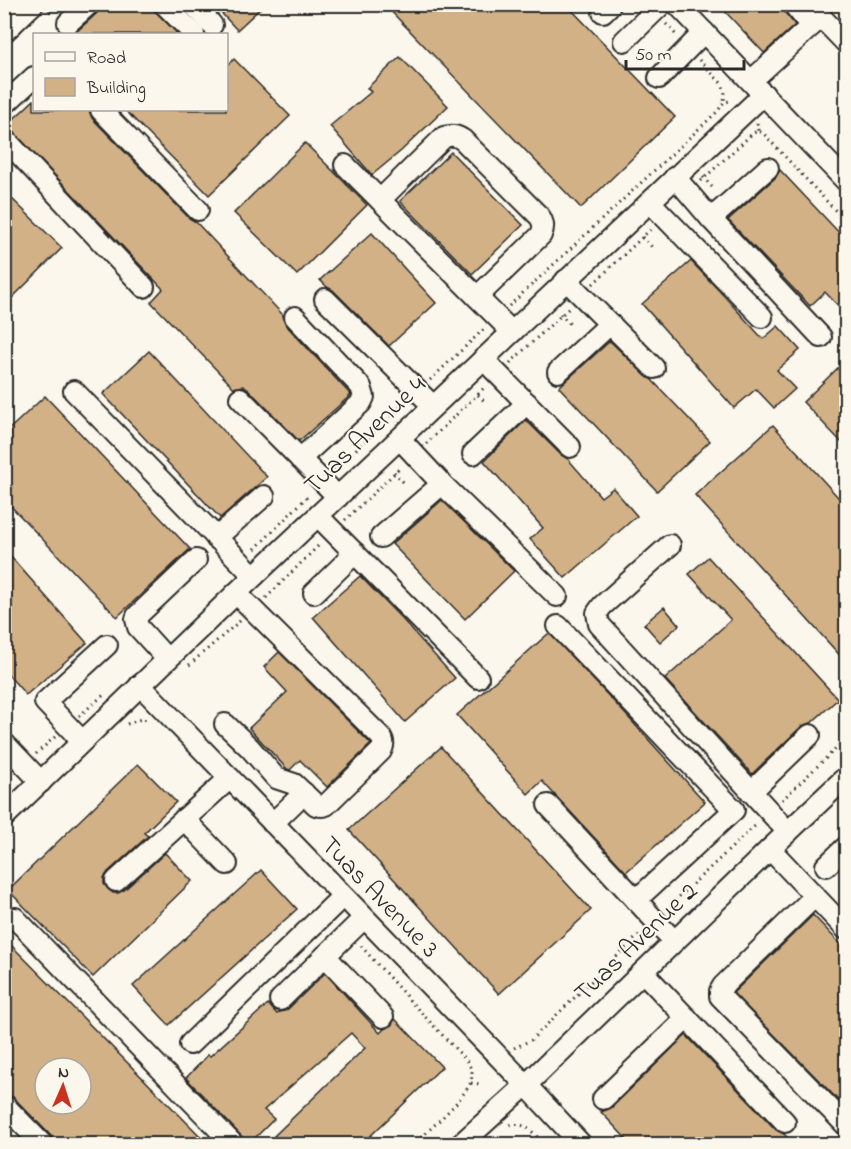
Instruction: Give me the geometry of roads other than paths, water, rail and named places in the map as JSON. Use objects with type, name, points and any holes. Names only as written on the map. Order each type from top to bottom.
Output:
[{"type":"street","points":[[68,23],[89,4]]},
{"type":"street","points":[[164,4],[193,33]]},
{"type":"street","points":[[193,4],[212,25]]},
{"type":"street","points":[[624,41],[662,4]]},
{"type":"street","points":[[677,4],[846,182]]},
{"type":"street","points":[[793,4],[822,16],[846,43]]},
{"type":"street","points":[[4,32],[41,9]]},
{"type":"street","name":"Tuas Avenue 4","points":[[4,817],[236,593],[650,202],[822,16]]},
{"type":"street","points":[[659,78],[704,32]]},
{"type":"street","points":[[4,105],[33,78]]},
{"type":"street","points":[[102,111],[198,210]]},
{"type":"street","points":[[380,200],[444,137],[451,135],[463,140],[540,217],[543,223],[541,235],[477,297]]},
{"type":"street","points":[[4,138],[144,287]]},
{"type":"street","points":[[345,165],[512,332]]},
{"type":"street","points":[[711,219],[768,168]]},
{"type":"street","points":[[675,177],[821,337]]},
{"type":"street","points":[[650,202],[762,317]]},
{"type":"street","points":[[566,280],[654,368]]},
{"type":"street","points":[[325,299],[433,406]]},
{"type":"street","points":[[295,317],[361,387],[364,397],[361,403],[300,459]]},
{"type":"street","points":[[558,372],[610,324]]},
{"type":"street","points":[[483,359],[570,447]]},
{"type":"street","points":[[74,391],[254,576]]},
{"type":"street","points":[[240,398],[338,497]]},
{"type":"street","points":[[473,454],[527,403]]},
{"type":"street","points":[[400,439],[442,484],[557,596]]},
{"type":"street","points":[[381,537],[442,484]]},
{"type":"street","points":[[216,538],[264,496]]},
{"type":"street","points":[[318,516],[478,678]]},
{"type":"street","points":[[670,545],[602,606],[597,613],[599,624],[788,832]]},
{"type":"street","points":[[314,593],[355,553]]},
{"type":"street","points":[[167,659],[138,627],[137,616],[196,560]]},
{"type":"street","points":[[225,724],[276,778],[293,783],[316,805],[323,807],[384,746],[381,737],[236,593]]},
{"type":"street","points":[[558,626],[734,810],[636,900]]},
{"type":"street","points":[[82,741],[45,702],[107,645]]},
{"type":"street","name":"Tuas Avenue 3","points":[[141,685],[581,1144]]},
{"type":"street","points":[[751,792],[810,735]]},
{"type":"street","points":[[4,743],[41,782]]},
{"type":"street","name":"Tuas Avenue 2","points":[[461,1144],[526,1085],[846,777]]},
{"type":"street","points":[[116,881],[230,778]]},
{"type":"street","points":[[273,823],[304,794]]},
{"type":"street","points":[[548,805],[674,941]]},
{"type":"street","points":[[184,819],[227,864]]},
{"type":"street","points":[[826,866],[846,847]]},
{"type":"street","points":[[770,849],[846,929]]},
{"type":"street","points":[[190,1044],[343,896]]},
{"type":"street","points":[[815,896],[723,986],[720,996],[846,1125]]},
{"type":"street","points":[[15,918],[233,1144]]},
{"type":"street","points":[[280,1000],[364,918]]},
{"type":"street","points":[[325,956],[383,1017]]},
{"type":"street","points":[[643,972],[785,1122]]},
{"type":"street","points":[[603,1099],[687,1018]]},
{"type":"street","points":[[4,1105],[42,1144]]}]
